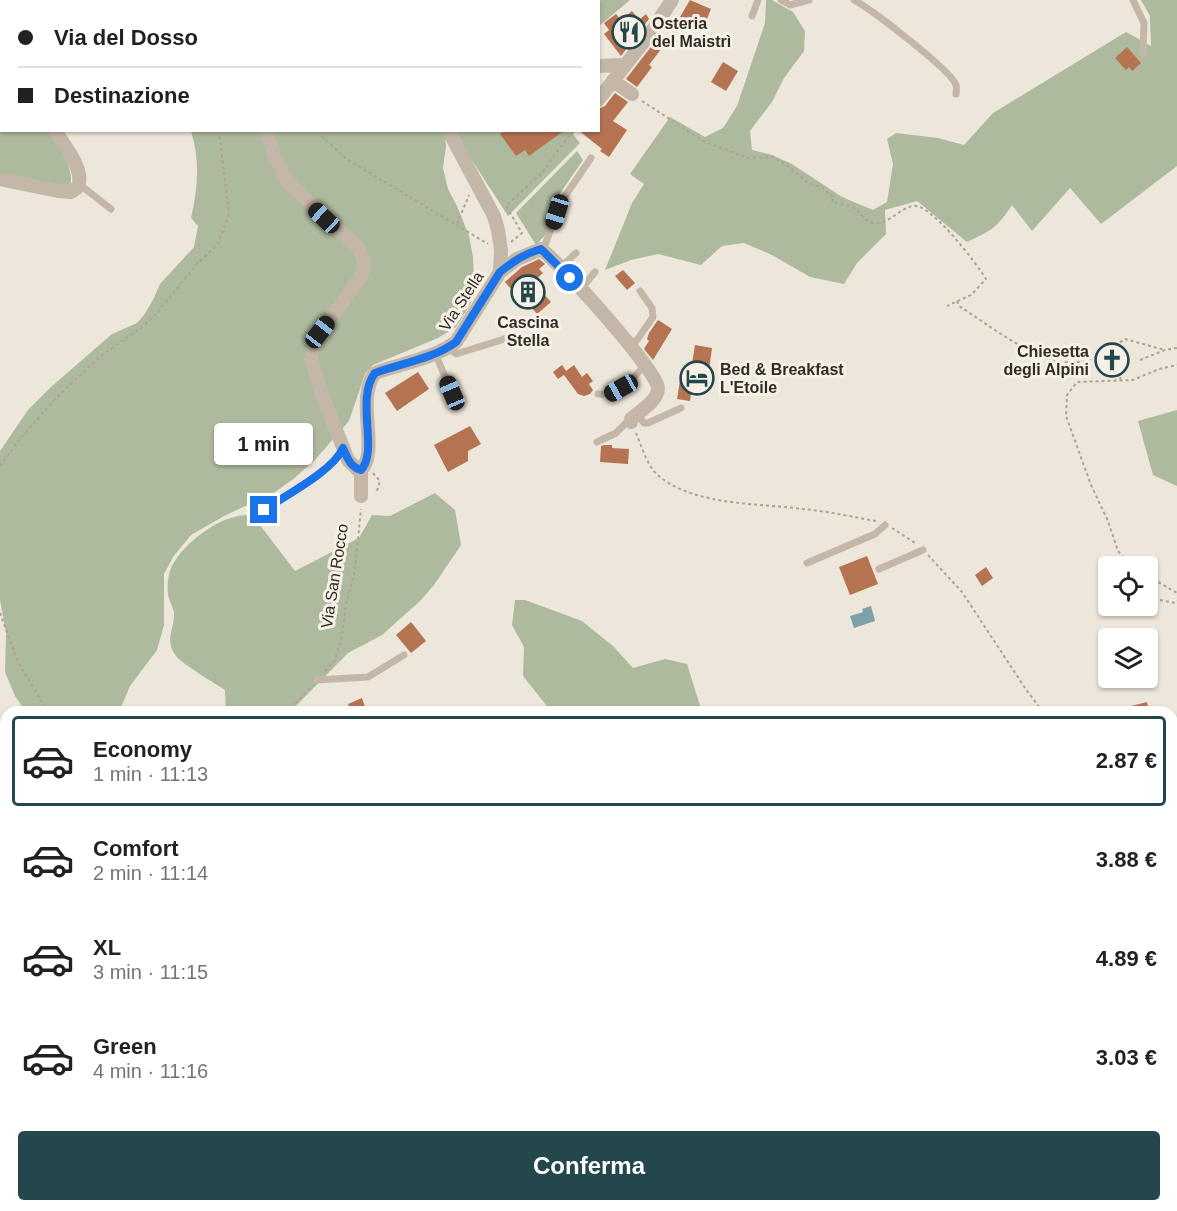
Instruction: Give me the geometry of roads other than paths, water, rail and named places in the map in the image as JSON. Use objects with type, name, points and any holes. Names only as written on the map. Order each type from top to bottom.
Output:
[{"type":"street","points":[[600,97],[652,31],[672,0]]},
{"type":"street","points":[[600,66],[624,66]]},
{"type":"street","points":[[613,81],[636,97]]},
{"type":"street","points":[[0,179],[71,192],[79,184],[78,170],[56,132]]},
{"type":"street","points":[[268,132],[274,156],[287,181],[358,248],[362,255],[364,269],[362,274],[316,339],[311,359],[321,392],[348,460],[361,470],[362,496]]},
{"type":"street","name":"Via Stella","points":[[361,470],[368,462],[367,404],[372,377],[375,373],[448,348],[462,335],[500,272],[501,250],[494,216],[449,132]]},
{"type":"street","points":[[500,272],[517,259],[539,249],[543,250],[581,289],[645,364],[657,382],[658,390],[655,397],[633,418]]},
{"type":"lane","points":[[752,16],[758,0]]},
{"type":"lane","points":[[781,0],[790,5],[809,0]]},
{"type":"lane","points":[[855,0],[928,56],[953,79],[957,86],[956,94]]},
{"type":"lane","points":[[1133,0],[1144,23],[1143,54]]},
{"type":"lane","points":[[543,250],[561,202],[591,158]]},
{"type":"lane","points":[[79,184],[111,209]]},
{"type":"lane","points":[[560,268],[576,253]]},
{"type":"lane","points":[[581,289],[595,272]]},
{"type":"lane","points":[[628,344],[637,340],[653,317],[652,308],[640,291]]},
{"type":"lane","points":[[448,348],[456,354],[514,336]]},
{"type":"lane","points":[[435,353],[452,393]]},
{"type":"lane","points":[[597,394],[607,396],[621,388],[645,364]]},
{"type":"lane","points":[[597,442],[616,433],[633,418],[648,423],[681,408]]},
{"type":"lane","points":[[264,510],[323,471],[338,458],[343,448]]},
{"type":"lane","points":[[807,563],[875,534],[885,525]]},
{"type":"lane","points":[[879,569],[923,550]]},
{"type":"lane","points":[[316,682],[368,677],[404,656]]},
{"type":"water","points":[[871,606],[875,621],[854,628],[850,616],[863,612],[862,609]]},
{"type":"place","name":"Osteria del Maistrì","points":[[629,32]]},
{"type":"place","name":"Cascina Stella","points":[[528,292]]},
{"type":"place","name":"Chiesetta degli Alpini","points":[[1112,360]]},
{"type":"place","name":"Bed & Breakfast L'Etoile","points":[[697,378]]}]
